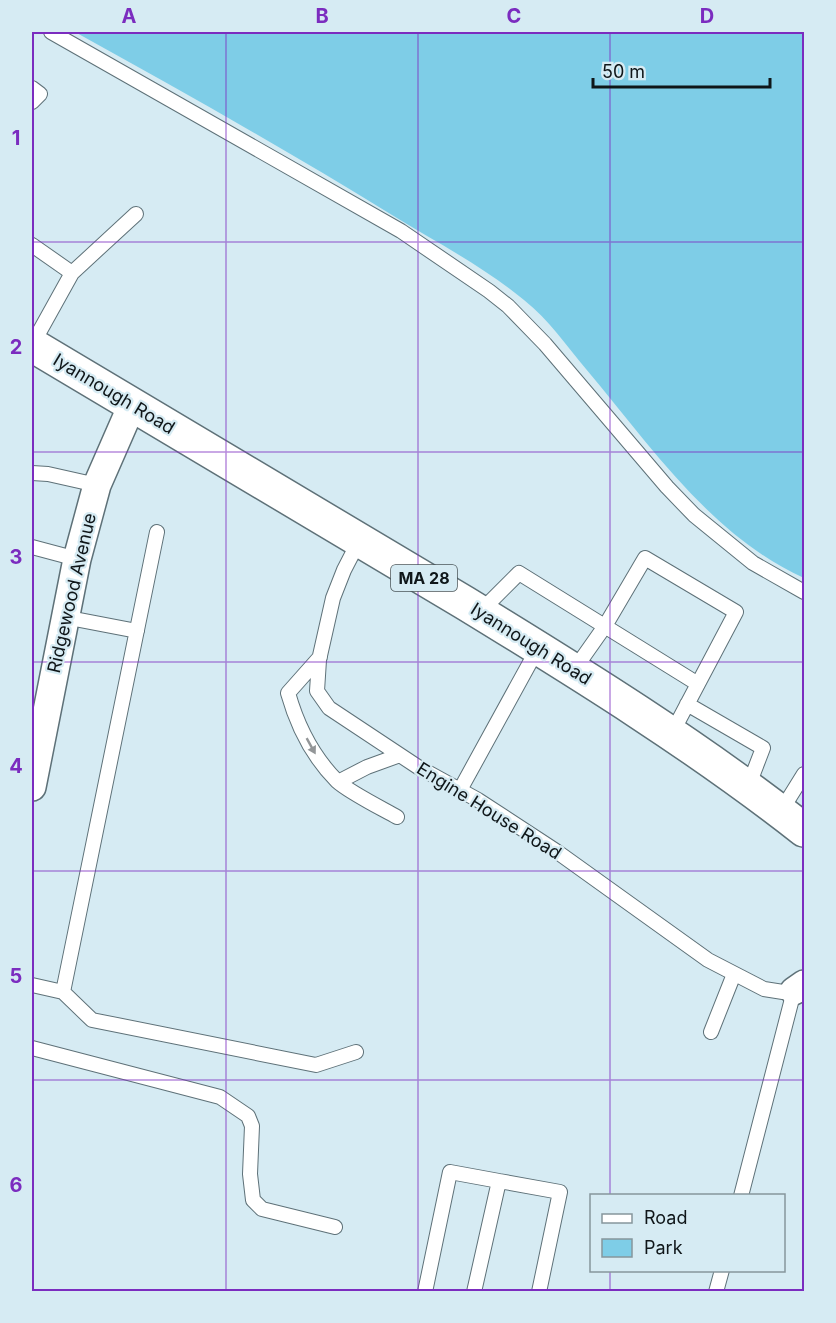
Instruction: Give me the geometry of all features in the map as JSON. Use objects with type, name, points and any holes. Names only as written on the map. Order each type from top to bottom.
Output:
[{"type":"main road","name":"Iyannough Road","points":[[32,345],[360,539],[574,670],[672,733],[793,820]]},
{"type":"street","name":"Ridgewood Avenue","points":[[32,787],[77,560],[97,485],[132,405]]},
{"type":"lane","points":[[51,32],[401,231],[489,291],[508,306],[545,344],[667,487],[694,515],[753,563],[804,592]]},
{"type":"lane","points":[[32,88],[40,94],[32,102]]},
{"type":"lane","points":[[32,345],[72,273],[136,214]]},
{"type":"lane","points":[[32,245],[72,273]]},
{"type":"lane","points":[[32,473],[48,474],[97,485]]},
{"type":"lane","points":[[63,992],[158,532]]},
{"type":"lane","name":"Engine House Road","points":[[360,539],[333,598],[320,657],[317,691],[328,708],[585,871],[708,960],[764,989],[783,992],[799,987]]},
{"type":"lane","points":[[32,547],[77,560]]},
{"type":"lane","points":[[574,670],[605,627],[645,558],[736,612],[672,733]]},
{"type":"lane","points":[[480,612],[519,573],[698,684]]},
{"type":"lane","points":[[64,618],[137,631]]},
{"type":"lane","points":[[460,790],[538,648]]},
{"type":"lane","points":[[320,657],[288,693],[295,718],[315,754],[338,782],[397,817]]},
{"type":"lane","points":[[687,705],[763,748],[748,787]]},
{"type":"lane","points":[[338,782],[367,767],[400,755]]},
{"type":"lane","points":[[793,820],[804,774]]},
{"type":"lane","points":[[711,1032],[734,974]]},
{"type":"lane","points":[[32,985],[63,992],[92,1020],[316,1065],[356,1052]]},
{"type":"lane","points":[[742,1194],[799,987]]},
{"type":"lane","points":[[32,1048],[220,1097],[233,1104],[248,1116],[252,1126],[250,1174],[253,1200],[262,1209],[335,1227]]},
{"type":"lane","points":[[425,1292],[450,1172],[560,1192],[539,1292]]},
{"type":"lane","points":[[474,1292],[499,1181]]},
{"type":"lane","points":[[716,1292],[721,1272]]},
{"type":"green space","points":[[75,32],[804,32],[804,578],[771,560],[711,513],[659,457],[549,324],[509,288],[460,255],[314,168]]}]
